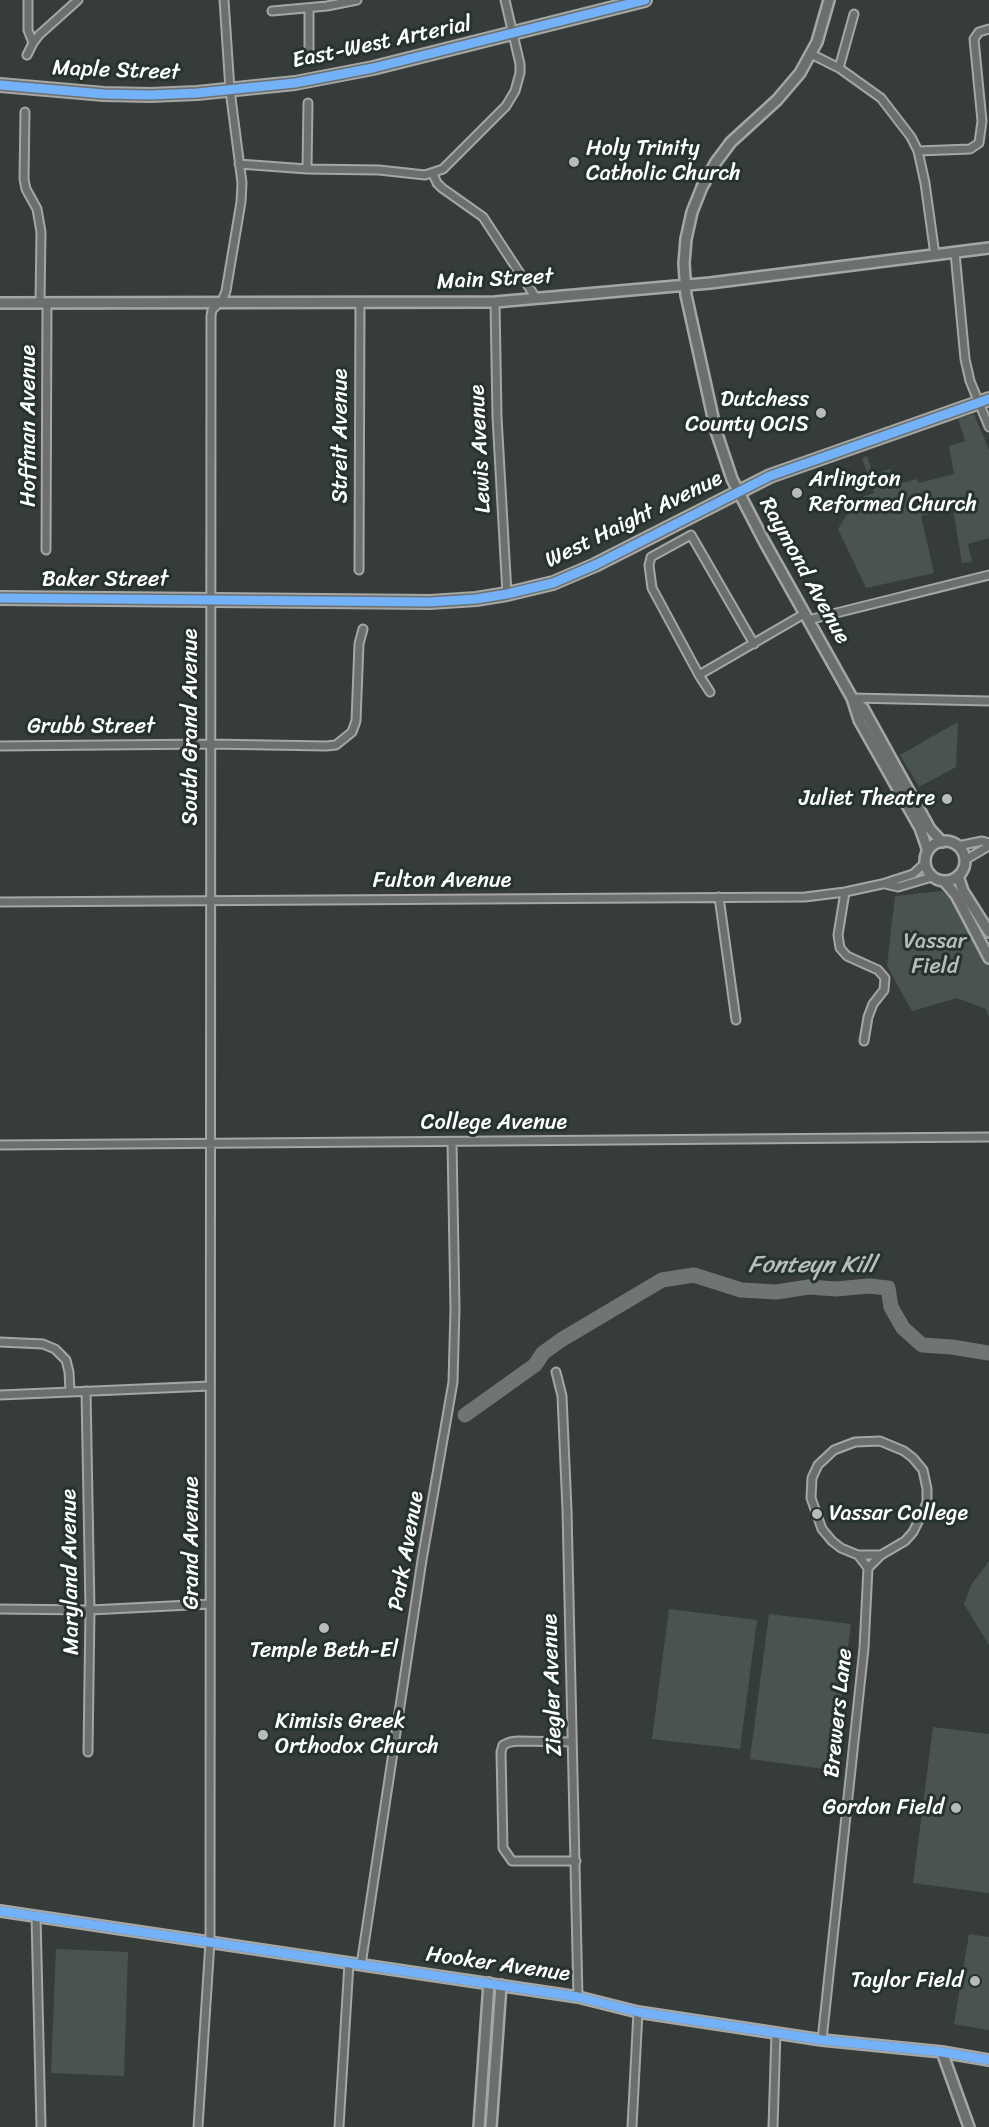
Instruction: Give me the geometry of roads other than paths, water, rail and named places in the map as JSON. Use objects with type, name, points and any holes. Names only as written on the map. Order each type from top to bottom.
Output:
[{"type":"highway","name":"East-West Arterial","points":[[230,90],[350,73],[645,0]]},
{"type":"highway","name":"Maple Street","points":[[0,85],[135,95],[230,90]]},
{"type":"highway","name":"West Haight Avenue","points":[[210,600],[430,602],[507,594],[552,582],[588,568],[738,491],[785,470],[984,401]]},
{"type":"highway","name":"Baker Street","points":[[0,598],[210,600]]},
{"type":"street","points":[[28,0],[28,30],[33,43]]},
{"type":"street","points":[[27,56],[33,43],[78,0]]},
{"type":"street","name":"South Grand Avenue","points":[[210,1143],[211,316],[212,310],[219,304],[226,291],[242,183],[230,90],[224,0]]},
{"type":"street","points":[[272,11],[357,0]]},
{"type":"street","points":[[239,164],[307,169],[379,170],[425,175],[443,169],[500,112],[515,91],[520,74],[520,64],[505,0]]},
{"type":"street","name":"Raymond Avenue","points":[[829,0],[811,54],[793,82],[777,100],[739,133],[723,151],[708,174],[696,200],[687,230],[684,263],[685,286],[717,438],[738,491],[852,698],[859,720],[920,828],[928,851]]},
{"type":"street","points":[[309,8],[309,49]]},
{"type":"street","points":[[839,68],[854,14]]},
{"type":"street","points":[[918,151],[970,149],[979,143],[982,121],[974,39],[979,32],[989,28]]},
{"type":"street","points":[[811,54],[839,68],[881,98],[911,137],[918,151],[926,183],[935,255]]},
{"type":"street","points":[[307,169],[308,103]]},
{"type":"street","name":"Hoffman Avenue","points":[[25,112],[24,179],[26,189],[37,209],[41,231],[44,303],[46,550]]},
{"type":"street","points":[[433,174],[442,188],[483,217],[536,298]]},
{"type":"street","name":"Main Street","points":[[0,303],[495,302],[685,286],[989,248]]},
{"type":"street","points":[[955,253],[965,359],[970,381],[984,401],[989,427]]},
{"type":"street","name":"Lewis Avenue","points":[[495,302],[497,417],[507,594]]},
{"type":"street","name":"Streit Avenue","points":[[359,570],[360,303]]},
{"type":"street","points":[[710,692],[652,588],[648,565],[651,557],[691,535],[754,644]]},
{"type":"street","points":[[699,675],[806,617],[989,576]]},
{"type":"street","name":"Grubb Street","points":[[0,746],[336,745],[352,732],[356,721],[359,644],[363,629]]},
{"type":"street","points":[[852,698],[989,701]]},
{"type":"street","name":"Raymond Avenue","points":[[852,698],[862,708],[930,829],[942,842]]},
{"type":"street","points":[[958,846],[982,841],[989,845],[965,860]]},
{"type":"street","points":[[944,881],[958,876],[963,869],[965,860],[958,846],[953,843],[942,842],[931,847],[925,863],[927,870],[932,877],[944,881],[956,895],[989,958]]},
{"type":"street","name":"Fulton Avenue","points":[[0,902],[805,897],[882,884],[913,874],[925,863]]},
{"type":"street","points":[[958,876],[963,891],[989,932]]},
{"type":"street","name":"Fulton Avenue","points":[[882,884],[898,886],[932,877]]},
{"type":"street","points":[[845,892],[838,935],[840,948],[847,956],[878,970],[885,978],[884,990],[873,1004],[868,1017],[864,1041]]},
{"type":"street","points":[[719,897],[736,1020]]},
{"type":"street","name":"College Avenue","points":[[0,1145],[989,1137]]},
{"type":"street","name":"Park Avenue","points":[[361,1965],[422,1560],[453,1382],[455,1309],[452,1142]]},
{"type":"street","name":"Grand Avenue","points":[[210,1143],[210,1942]]},
{"type":"street","points":[[0,1342],[43,1344],[55,1349],[66,1360],[70,1391]]},
{"type":"street","name":"Ziegler Avenue","points":[[556,1372],[562,1396],[567,1509],[578,1997]]},
{"type":"street","points":[[0,1395],[210,1386]]},
{"type":"street","name":"Maryland Avenue","points":[[86,1391],[90,1610],[88,1752]]},
{"type":"street","points":[[858,1555],[868,1568],[881,1555],[905,1540],[913,1532],[927,1502],[923,1470],[913,1458],[892,1444],[869,1440],[844,1445],[826,1455],[818,1465],[810,1488],[813,1509],[822,1529],[841,1548],[858,1555],[881,1555]]},
{"type":"street","name":"Brewers Lane","points":[[822,2040],[864,1648],[868,1568]]},
{"type":"street","points":[[0,1609],[90,1610],[210,1604]]},
{"type":"street","points":[[572,1742],[518,1741],[503,1745],[501,1752],[503,1848],[512,1861],[576,1861]]},
{"type":"street","name":"Hooker Avenue","points":[[0,1911],[489,1983],[578,1997],[638,2012],[822,2040],[942,2052],[989,2060]]},
{"type":"street","points":[[36,1916],[41,2127]]},
{"type":"street","points":[[198,2127],[210,1942]]},
{"type":"street","points":[[339,2127],[349,1963]]},
{"type":"street","points":[[479,2127],[489,1983]]},
{"type":"street","points":[[491,2127],[501,1985]]},
{"type":"street","points":[[632,2127],[638,2012]]},
{"type":"street","points":[[773,2127],[776,2033]]},
{"type":"street","points":[[942,2052],[969,2127]]},
{"type":"waterway","name":"Fonteyn Kill","points":[[465,1415],[535,1365],[543,1353],[561,1340],[662,1280],[694,1275],[741,1290],[776,1292],[809,1287],[888,1288],[891,1307],[903,1328],[922,1345],[989,1353]]},
{"type":"place","name":"Holy Trinity Catholic Church","points":[[574,162]]},
{"type":"place","name":"Dutchess County OCIS","points":[[821,413]]},
{"type":"place","name":"Arlington Reformed Church","points":[[797,493]]},
{"type":"place","name":"Juliet Theatre","points":[[947,799]]},
{"type":"place","name":"Vassar College","points":[[817,1514]]},
{"type":"place","name":"Temple Beth-El","points":[[324,1628]]},
{"type":"place","name":"Kimisis Greek Orthodox Church","points":[[263,1735]]},
{"type":"place","name":"Gordon Field","points":[[956,1808]]},
{"type":"place","name":"Taylor Field","points":[[975,1981]]},
{"type":"park label","name":"Vassar Field","points":[[935,954]]}]
